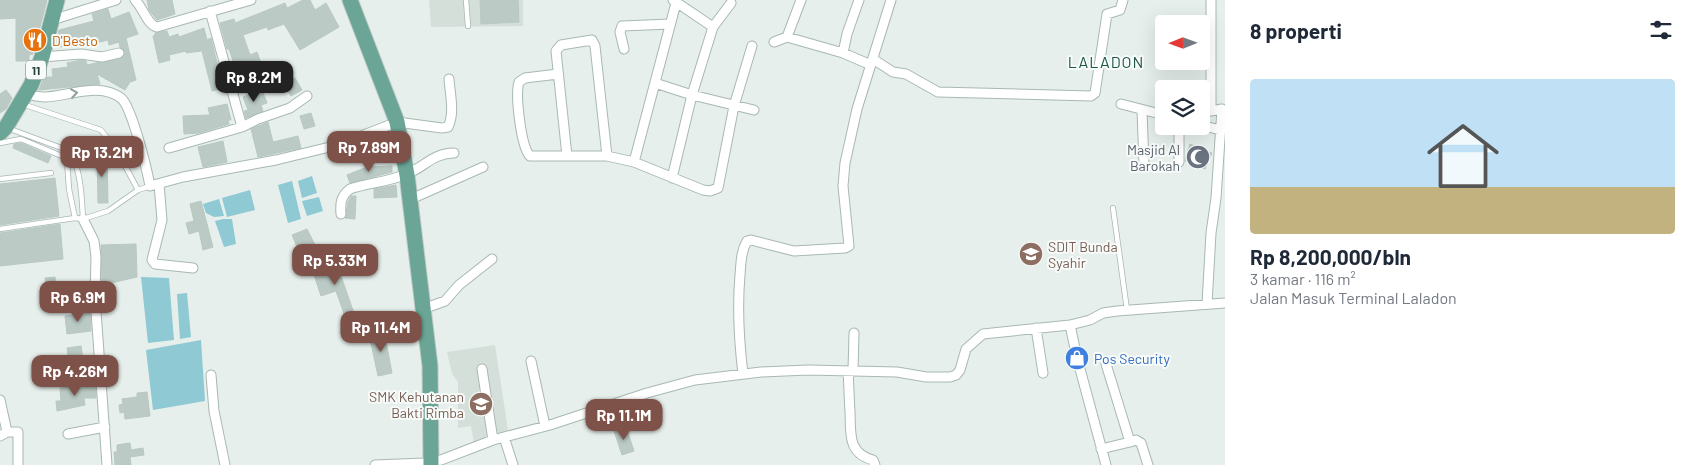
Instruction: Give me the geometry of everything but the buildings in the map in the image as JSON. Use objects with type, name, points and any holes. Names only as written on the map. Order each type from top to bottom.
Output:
[{"type":"main road","name":"11","points":[[3,130],[23,98],[42,57],[57,0]]},
{"type":"main road","points":[[350,0],[396,122],[407,175],[430,366],[431,464]]},
{"type":"street","points":[[52,20],[116,0]]},
{"type":"street","points":[[135,0],[144,10],[150,24],[157,27],[251,0]]},
{"type":"street","points":[[788,37],[801,0]]},
{"type":"street","points":[[844,53],[847,34],[859,0]]},
{"type":"street","points":[[743,374],[737,330],[737,299],[741,260],[746,241],[751,240],[794,251],[845,248],[849,246],[843,186],[845,163],[858,109],[891,0]]},
{"type":"street","points":[[774,42],[788,37],[844,53],[872,62],[893,72],[906,74],[938,92],[1091,96],[1096,93],[1107,14],[1120,10],[1123,0]]},
{"type":"street","points":[[1207,304],[1211,233],[1216,198],[1223,109],[1210,111],[1211,0]]},
{"type":"street","points":[[634,162],[670,24],[680,2],[713,27]]},
{"type":"street","points":[[672,178],[692,95],[713,27],[731,3]]},
{"type":"street","points":[[210,11],[242,127]]},
{"type":"street","points":[[624,49],[620,32],[622,26],[670,24]]},
{"type":"street","points":[[567,156],[556,51],[558,46],[593,41],[607,156]]},
{"type":"street","points":[[558,74],[522,78],[518,84],[524,141],[528,154],[540,157],[607,156],[634,162],[703,190],[710,191],[718,188],[734,106],[752,46]]},
{"type":"street","points":[[42,57],[81,54],[102,57],[119,53]]},
{"type":"street","points":[[154,185],[338,145],[396,122],[442,128],[448,127],[451,120],[449,79]]},
{"type":"street","points":[[655,83],[692,95],[754,110]]},
{"type":"street","points":[[23,98],[40,98],[95,90],[106,91],[122,99],[130,116],[154,185],[162,220],[152,260],[155,264],[193,268]]},
{"type":"street","points":[[169,148],[242,127],[258,119],[290,108],[307,96]]},
{"type":"street","points":[[1121,104],[1155,113]]},
{"type":"street","points":[[1142,110],[1144,165]]},
{"type":"street","points":[[1210,127],[1220,130]]},
{"type":"street","points":[[1179,135],[1179,162]]},
{"type":"street","points":[[341,214],[340,202],[344,194],[350,189],[407,175],[435,156],[454,153]]},
{"type":"street","points":[[409,200],[483,167]]},
{"type":"street","points":[[79,218],[94,241],[96,257],[96,297],[108,465]]},
{"type":"street","points":[[423,309],[444,301],[459,285],[492,259]]},
{"type":"street","points":[[375,465],[431,464],[493,440],[687,382],[743,374],[801,370],[897,372],[926,377],[950,378],[960,370],[966,349],[983,334],[1070,325],[1090,320],[1103,314],[1127,310],[1225,303]]},
{"type":"street","points":[[1070,325],[1106,465]]},
{"type":"street","points":[[1036,328],[1043,373]]},
{"type":"street","points":[[854,333],[850,371],[850,436],[855,449],[860,455],[872,462]]},
{"type":"street","points":[[531,361],[545,426]]},
{"type":"street","points":[[1106,364],[1130,442]]},
{"type":"street","points":[[482,369],[493,440]]},
{"type":"street","points":[[211,375],[214,411],[225,465]]},
{"type":"street","points":[[0,400],[3,434],[18,432],[18,465]]},
{"type":"street","points":[[68,434],[105,427]]},
{"type":"street","points":[[504,437],[513,465]]},
{"type":"street","points":[[1101,449],[1136,440],[1141,443],[1148,465]]},
{"type":"lane","points":[[466,0],[468,26]]},
{"type":"lane","points":[[23,98],[101,130],[116,149],[138,190]]},
{"type":"lane","points":[[3,130],[67,150],[72,155],[80,184],[79,218]]},
{"type":"lane","points":[[0,143],[21,139],[64,157],[67,160],[69,189],[79,218]]},
{"type":"lane","points":[[0,178],[51,173]]},
{"type":"lane","points":[[0,229],[79,218],[108,211],[138,190],[154,185]]},
{"type":"lane","points":[[1113,208],[1127,310]]},
{"type":"shaded area","points":[[429,0],[523,0],[523,26],[431,27]]},
{"type":"shaded area","name":"SMK Kehutanan Bakti Rimba","points":[[495,345],[508,430],[474,444],[471,426],[458,428],[458,382],[452,374],[447,352]]},
{"type":"water","points":[[312,176],[317,193],[302,198],[298,181]]},
{"type":"water","points":[[292,181],[301,219],[288,223],[278,185]]},
{"type":"water","points":[[250,190],[255,210],[227,217],[222,198]]},
{"type":"water","points":[[319,197],[323,211],[307,216],[302,201]]},
{"type":"water","points":[[219,199],[224,216],[214,217],[206,213],[203,204]]},
{"type":"water","points":[[232,219],[236,244],[224,247],[215,221]]},
{"type":"water","points":[[141,277],[169,278],[174,340],[148,343]]},
{"type":"water","points":[[187,293],[191,337],[180,339],[177,294]]},
{"type":"water","points":[[201,340],[205,401],[153,410],[146,350]]},
{"type":"place","name":"D'Besto","points":[[35,40]]},
{"type":"place","name":"Masjid Al Barokah","points":[[1198,157]]},
{"type":"place","name":"SDIT Bunda Syahir","points":[[1031,254]]},
{"type":"place","name":"Pos Security","points":[[1077,358]]},
{"type":"place","name":"SMK Kehutanan Bakti Rimba","points":[[481,404]]},
{"type":"district","name":"LALADON","points":[[1106,61]]}]
